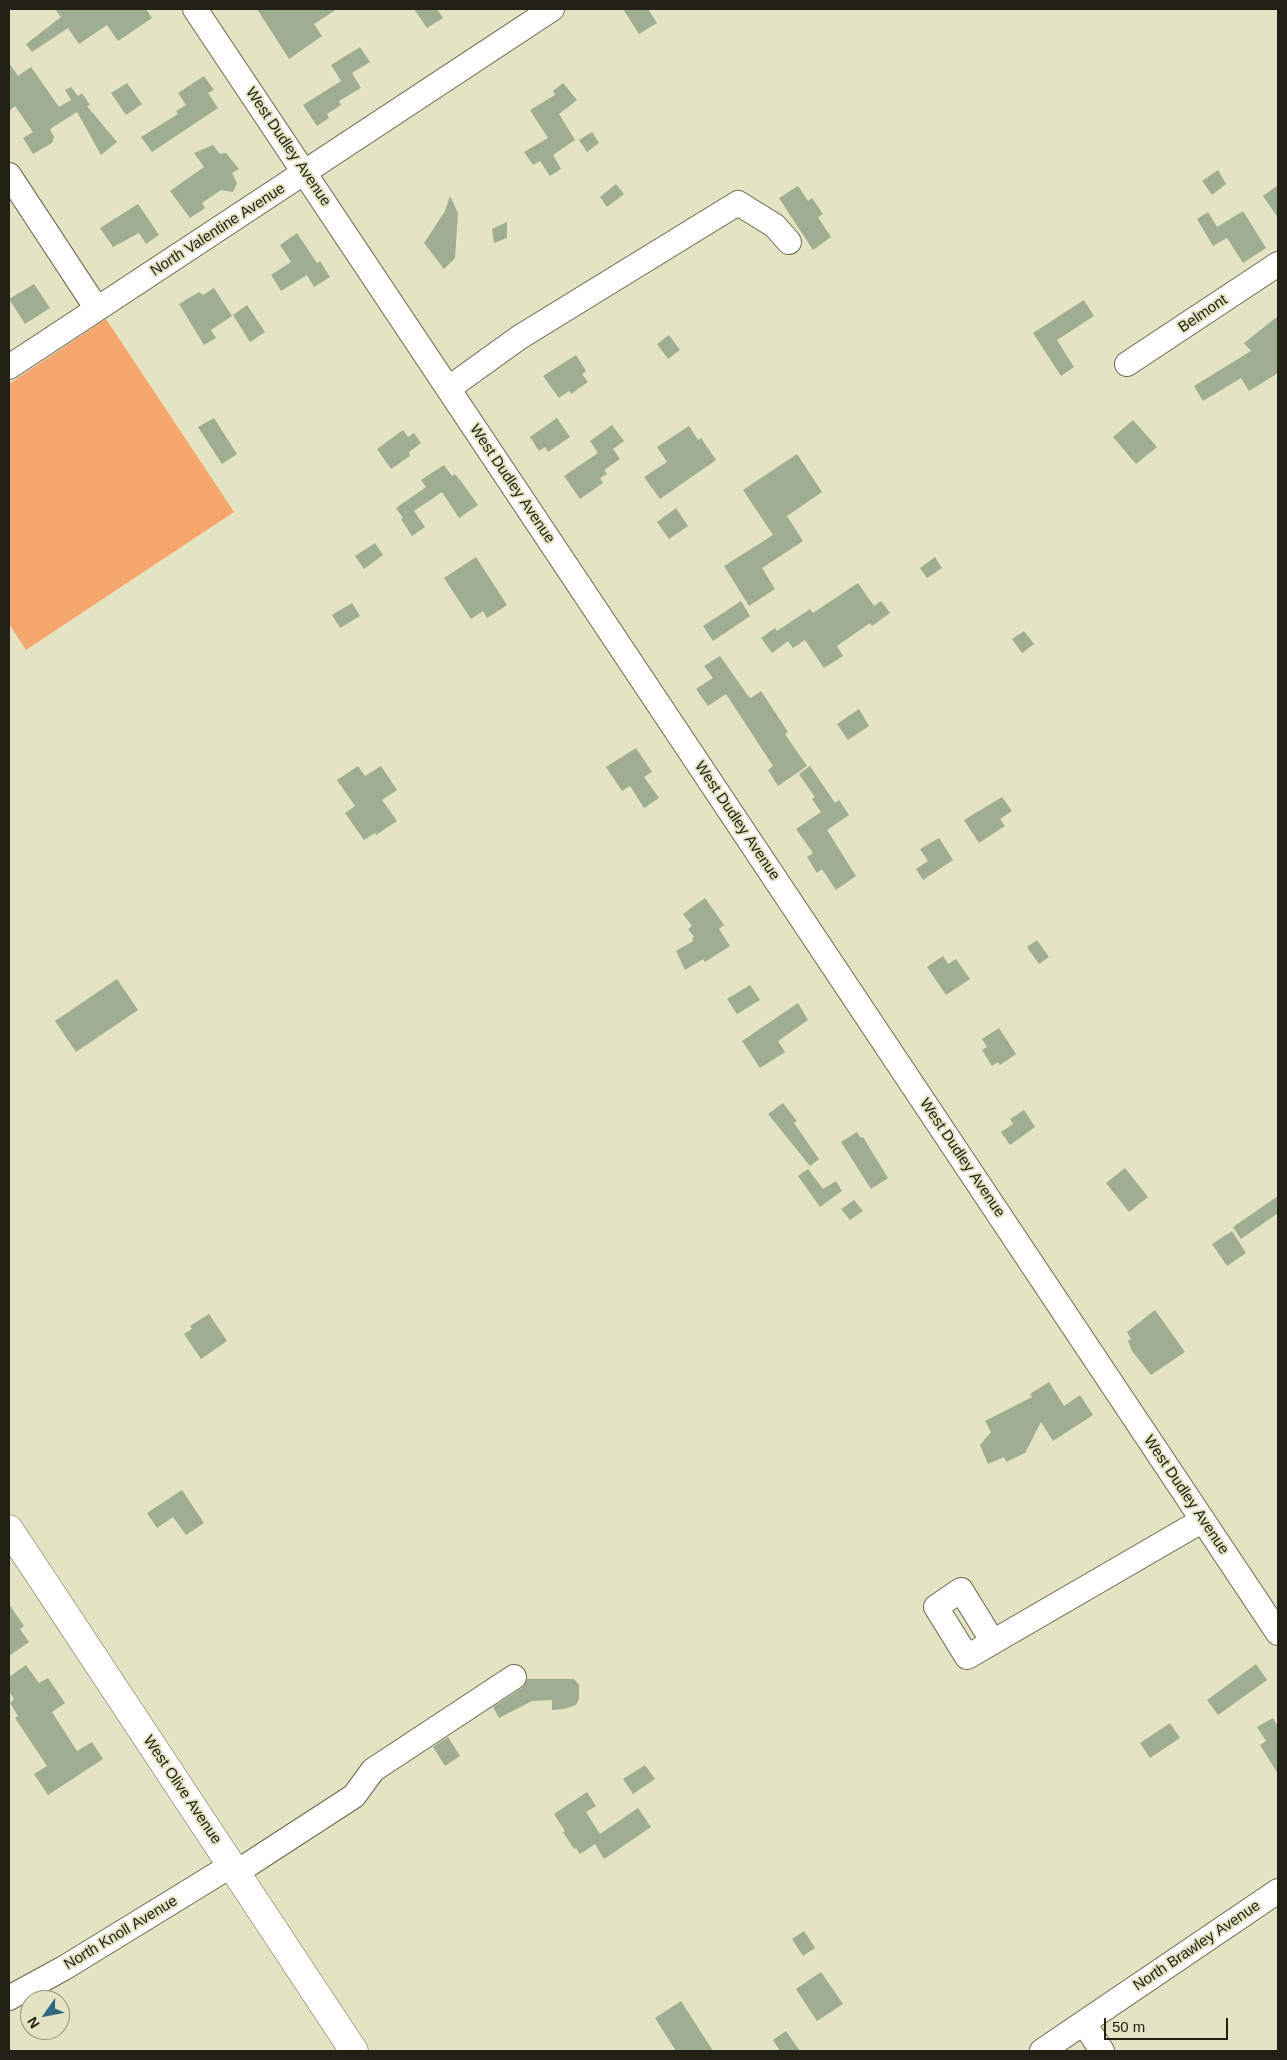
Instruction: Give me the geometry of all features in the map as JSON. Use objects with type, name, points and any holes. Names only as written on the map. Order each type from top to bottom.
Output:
[{"type":"main road","name":"West Olive Avenue","points":[[13,1544],[235,1869],[354,2051]]},
{"type":"street","name":"West Dudley Avenue","points":[[195,9],[1278,1633]]},
{"type":"street","name":"North Valentine Avenue","points":[[9,367],[552,9]]},
{"type":"street","points":[[9,176],[97,309]]},
{"type":"street","points":[[448,388],[520,337],[738,203],[775,226],[789,242]]},
{"type":"street","name":"Belmont","points":[[1127,364],[1278,264]]},
{"type":"street","points":[[994,1642],[1203,1520]]},
{"type":"street","name":"North Knoll Avenue","points":[[9,1998],[235,1869],[354,1796],[373,1770],[514,1677]]},
{"type":"street","name":"North Brawley Avenue","points":[[1042,2051],[1278,1891]]},
{"type":"street","points":[[1084,2023],[1102,2051]]},
{"type":"shaded area","points":[[106,319],[234,512],[26,650],[9,624],[9,384]]},
{"type":"building","points":[[55,9],[146,9],[152,18],[118,41],[107,25],[79,44],[68,28],[32,52],[26,44],[61,17]]},
{"type":"building","points":[[257,9],[337,9],[314,24],[322,36],[289,59]]},
{"type":"building","points":[[414,9],[437,9],[443,18],[427,28]]},
{"type":"building","points":[[623,9],[648,9],[657,23],[639,34]]},
{"type":"building","points":[[360,47],[370,62],[352,73],[361,88],[339,101],[341,105],[327,114],[329,118],[317,126],[303,105],[341,81],[331,65]]},
{"type":"building","points":[[9,63],[18,76],[31,67],[59,107],[71,100],[65,90],[71,87],[78,96],[82,93],[90,105],[87,106],[117,142],[101,155],[77,112],[50,129],[54,137],[52,143],[33,154],[23,138],[33,132],[15,106],[9,111]]},
{"type":"building","points":[[204,76],[214,90],[208,93],[218,108],[152,152],[141,137],[178,114],[176,111],[186,105],[178,93]]},
{"type":"building","points":[[127,83],[142,104],[126,115],[111,93]]},
{"type":"building","points":[[563,83],[577,100],[559,114],[575,140],[553,155],[561,169],[550,176],[540,161],[533,165],[524,152],[548,138],[530,110],[555,95],[553,91]]},
{"type":"building","points":[[592,132],[599,143],[587,152],[579,140]]},
{"type":"building","points":[[213,145],[220,154],[226,153],[239,169],[232,173],[237,183],[233,192],[221,190],[202,203],[205,208],[190,218],[170,191],[204,167],[194,153]]},
{"type":"building","points":[[1218,170],[1226,184],[1212,195],[1202,181]]},
{"type":"building","points":[[616,184],[624,194],[607,207],[600,197]]},
{"type":"building","points":[[1278,185],[1278,218],[1263,196]]},
{"type":"building","points":[[798,186],[808,201],[812,198],[823,214],[818,217],[831,237],[813,250],[779,198]]},
{"type":"building","points":[[450,196],[458,213],[455,258],[444,269],[424,243],[445,211]]},
{"type":"building","points":[[138,204],[159,235],[146,244],[139,233],[113,247],[100,228]]},
{"type":"building","points":[[1243,211],[1266,248],[1243,263],[1227,238],[1213,246],[1197,219],[1208,212],[1217,227]]},
{"type":"building","points":[[507,222],[507,238],[494,243],[492,229]]},
{"type":"building","points":[[297,233],[317,263],[320,261],[330,277],[314,287],[307,275],[281,291],[271,275],[291,262],[280,245]]},
{"type":"building","points":[[34,284],[50,308],[25,324],[9,299]]},
{"type":"building","points":[[214,288],[232,316],[211,330],[216,338],[204,345],[179,304],[199,292],[203,295]]},
{"type":"building","points":[[1084,300],[1094,316],[1057,340],[1074,367],[1061,376],[1033,333]]},
{"type":"building","points":[[247,305],[265,332],[250,342],[233,315]]},
{"type":"building","points":[[1278,316],[1278,373],[1249,391],[1241,378],[1203,401],[1194,386],[1251,351],[1244,343]]},
{"type":"building","points":[[669,335],[680,350],[668,359],[657,344]]},
{"type":"building","points":[[576,355],[586,371],[582,374],[588,382],[571,394],[569,391],[559,398],[543,376]]},
{"type":"building","points":[[214,418],[237,454],[222,464],[198,427]]},
{"type":"building","points":[[557,418],[570,437],[548,452],[545,447],[539,451],[530,437]]},
{"type":"building","points":[[1133,420],[1157,447],[1136,464],[1113,437]]},
{"type":"building","points":[[612,425],[624,441],[613,449],[620,459],[604,470],[607,474],[600,478],[603,483],[580,499],[564,476],[598,453],[590,441]]},
{"type":"building","points":[[689,426],[698,440],[701,438],[716,460],[660,499],[644,477],[667,462],[657,447]]},
{"type":"building","points":[[403,430],[408,437],[414,433],[421,443],[409,452],[410,456],[391,469],[377,449]]},
{"type":"building","points":[[797,454],[822,492],[787,516],[803,541],[762,568],[775,589],[749,606],[724,566],[773,535],[743,490]]},
{"type":"building","points":[[444,465],[452,476],[455,474],[478,505],[459,518],[442,492],[414,511],[425,527],[412,536],[396,508],[426,487],[421,480]]},
{"type":"building","points":[[676,508],[688,526],[669,539],[657,522]]},
{"type":"building","points":[[375,543],[383,555],[364,569],[355,556]]},
{"type":"building","points":[[476,557],[507,605],[487,618],[483,611],[471,619],[444,578]]},
{"type":"building","points":[[935,557],[942,568],[927,578],[920,568]]},
{"type":"building","points":[[858,583],[874,606],[881,601],[890,613],[872,626],[870,623],[837,646],[843,656],[824,668],[805,640],[793,648],[788,641],[772,653],[761,638],[775,628],[777,631],[810,609],[813,613]]},
{"type":"building","points":[[741,601],[750,616],[713,641],[703,626]]},
{"type":"building","points":[[352,603],[360,616],[340,628],[332,615]]},
{"type":"building","points":[[1024,631],[1034,644],[1022,653],[1012,639]]},
{"type":"building","points":[[720,656],[749,697],[751,698],[761,691],[788,732],[785,734],[807,766],[778,786],[768,770],[773,766],[726,694],[708,706],[696,689],[713,678],[704,666]]},
{"type":"building","points":[[859,709],[869,726],[848,740],[837,724]]},
{"type":"building","points":[[636,748],[652,772],[644,777],[659,798],[644,808],[630,786],[622,791],[606,767]]},
{"type":"building","points":[[358,766],[365,776],[381,766],[397,790],[382,800],[397,821],[376,835],[375,833],[364,840],[345,813],[355,806],[337,780]]},
{"type":"building","points":[[810,766],[835,803],[839,800],[849,815],[827,830],[856,876],[836,890],[822,869],[817,873],[807,857],[813,853],[796,829],[821,812],[812,799],[815,797],[799,774]]},
{"type":"building","points":[[1002,797],[1012,811],[1000,819],[1005,826],[979,843],[964,820]]},
{"type":"building","points":[[939,838],[953,860],[923,880],[916,869],[928,861],[920,849]]},
{"type":"building","points":[[705,898],[724,925],[719,929],[730,946],[705,962],[703,959],[685,970],[676,951],[693,941],[694,937],[688,929],[692,926],[683,914]]},
{"type":"building","points":[[1037,940],[1049,957],[1039,964],[1027,947]]},
{"type":"building","points":[[943,956],[948,964],[956,959],[970,979],[946,995],[927,967]]},
{"type":"building","points":[[117,979],[138,1010],[76,1052],[55,1021]]},
{"type":"building","points":[[750,985],[760,1000],[737,1014],[727,999]]},
{"type":"building","points":[[798,1003],[808,1020],[778,1041],[785,1052],[760,1068],[742,1041]]},
{"type":"building","points":[[999,1028],[1016,1054],[1000,1065],[998,1062],[992,1066],[982,1050],[987,1047],[982,1039]]},
{"type":"building","points":[[783,1103],[797,1121],[794,1123],[819,1159],[810,1166],[768,1114]]},
{"type":"building","points":[[1024,1110],[1035,1127],[1010,1145],[1001,1132],[1013,1124],[1010,1119]]},
{"type":"building","points":[[857,1132],[861,1138],[863,1137],[888,1178],[871,1189],[841,1142]]},
{"type":"building","points":[[1125,1168],[1148,1197],[1129,1212],[1106,1183]]},
{"type":"building","points":[[808,1169],[823,1189],[836,1181],[842,1191],[820,1207],[798,1176]]},
{"type":"building","points":[[1278,1196],[1278,1213],[1241,1239],[1233,1227]]},
{"type":"building","points":[[854,1200],[863,1211],[850,1220],[841,1209]]},
{"type":"building","points":[[1232,1231],[1246,1253],[1227,1266],[1212,1244]]},
{"type":"building","points":[[1155,1310],[1185,1352],[1151,1375],[1132,1351],[1128,1341],[1131,1339],[1127,1332]]},
{"type":"building","points":[[209,1314],[227,1341],[201,1359],[184,1334],[192,1329],[190,1326]]},
{"type":"building","points":[[1049,1382],[1064,1406],[1080,1395],[1093,1415],[1053,1441],[1041,1422],[1025,1453],[1006,1462],[1004,1457],[988,1464],[980,1445],[991,1432],[985,1421],[1032,1397],[1030,1394]]},
{"type":"building","points":[[182,1490],[204,1523],[186,1535],[173,1517],[157,1528],[147,1513]]},
{"type":"building","points":[[9,1604],[24,1626],[20,1629],[29,1642],[9,1656]]},
{"type":"building","points":[[1256,1664],[1267,1680],[1218,1715],[1207,1700]]},
{"type":"building","points":[[26,1665],[39,1683],[48,1678],[65,1703],[52,1712],[77,1751],[92,1742],[103,1759],[48,1795],[34,1774],[47,1766],[15,1718],[18,1716],[10,1703],[14,1699],[9,1691],[9,1677]]},
{"type":"building","points":[[527,1679],[574,1679],[579,1685],[579,1699],[576,1705],[552,1710],[552,1700],[532,1701],[499,1718],[493,1707],[522,1688]]},
{"type":"building","points":[[1273,1718],[1278,1727],[1278,1774],[1260,1745],[1266,1741],[1257,1727]]},
{"type":"building","points":[[1170,1723],[1180,1738],[1150,1758],[1140,1743]]},
{"type":"building","points":[[448,1737],[460,1756],[445,1766],[433,1747]]},
{"type":"building","points":[[645,1765],[655,1779],[633,1794],[623,1779]]},
{"type":"building","points":[[587,1792],[596,1806],[586,1812],[600,1834],[638,1808],[651,1827],[604,1859],[595,1844],[580,1854],[576,1848],[574,1849],[554,1814]]},
{"type":"building","points":[[804,1931],[815,1948],[803,1956],[792,1939]]},
{"type":"building","points":[[821,1972],[843,2004],[817,2021],[796,1989]]},
{"type":"building","points":[[681,2001],[713,2051],[676,2051],[655,2018]]},
{"type":"building","points":[[786,2031],[800,2051],[780,2051],[773,2040]]}]
